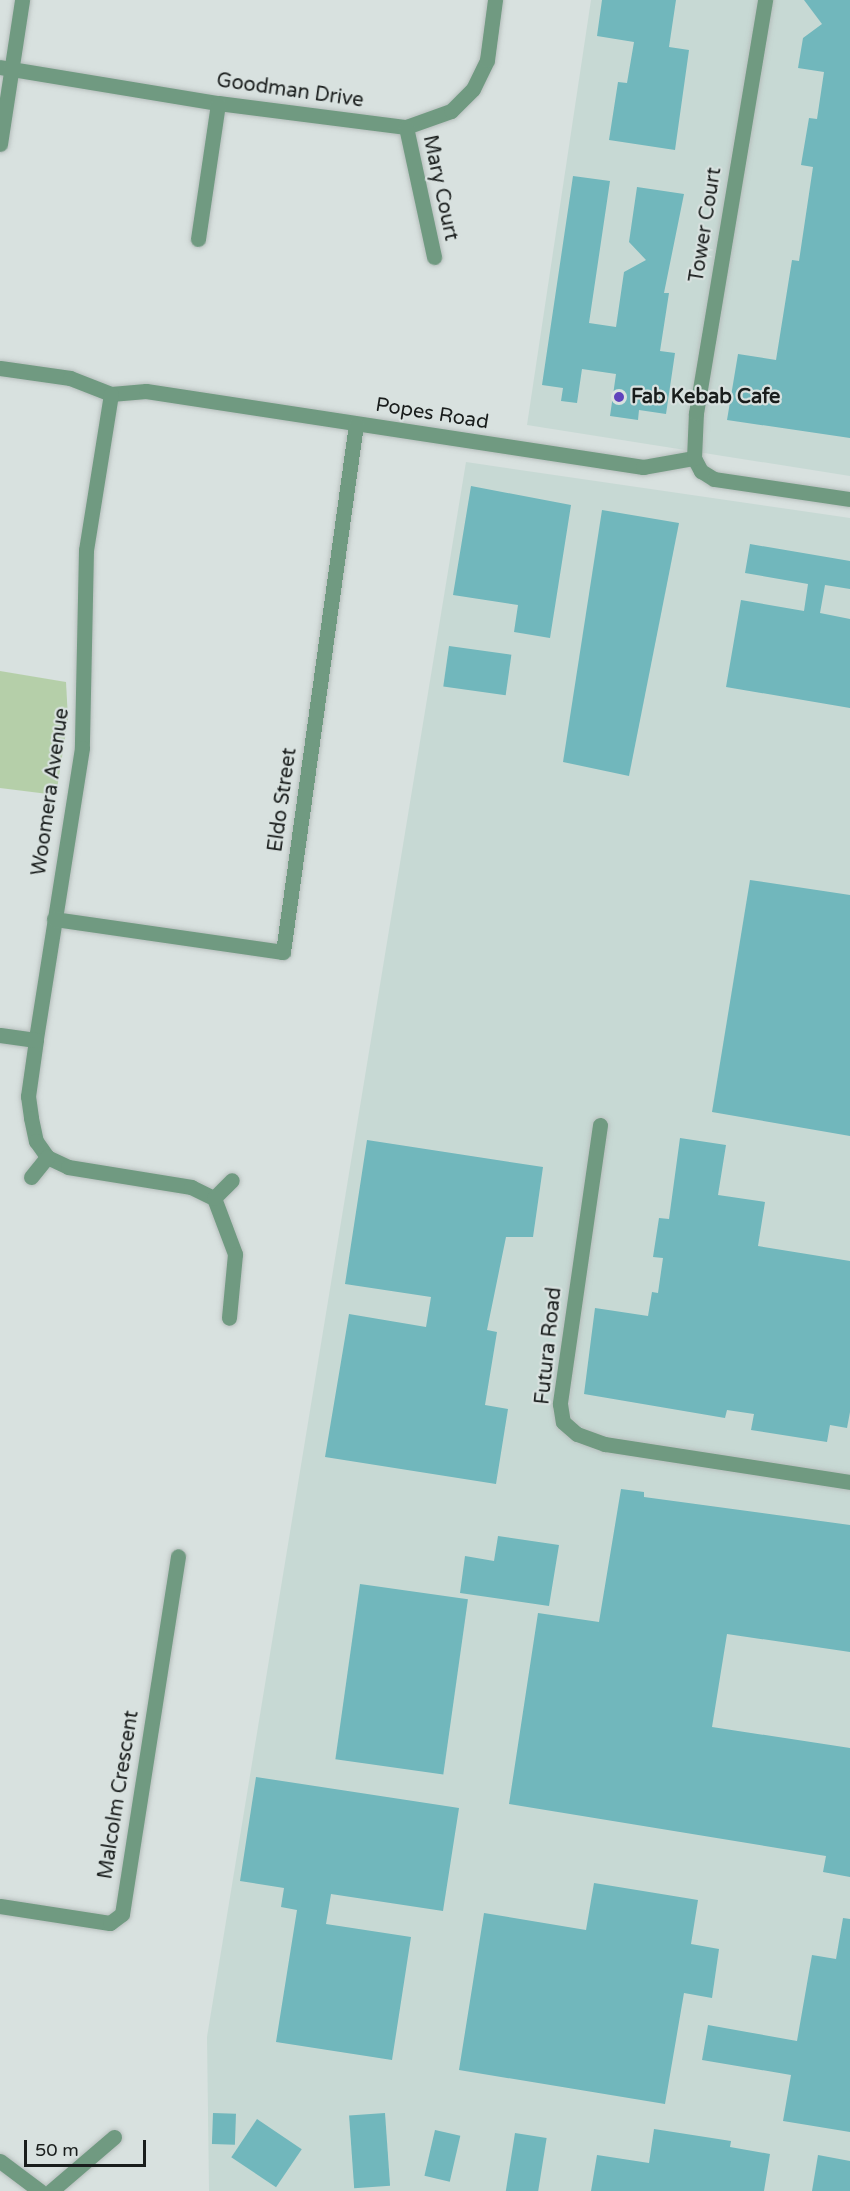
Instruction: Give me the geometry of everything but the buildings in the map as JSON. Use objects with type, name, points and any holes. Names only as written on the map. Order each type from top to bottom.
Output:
[{"type":"street","points":[[0,144],[6,68],[22,0]]},
{"type":"street","name":"Goodman Drive","points":[[6,68],[218,103],[406,127],[451,111],[473,88],[487,60],[495,0]]},
{"type":"street","name":"Tower Court","points":[[694,458],[696,413],[765,0]]},
{"type":"street","points":[[198,239],[218,103]]},
{"type":"street","name":"Mary Court","points":[[406,127],[434,258]]},
{"type":"street","name":"Popes Road","points":[[0,368],[70,378],[111,394],[146,391],[643,467],[694,458]]},
{"type":"street","name":"Woomera Avenue","points":[[47,1157],[36,1141],[28,1096],[82,748],[86,550],[111,394]]},
{"type":"street","name":"Eldo Street","points":[[54,919],[283,952],[356,424]]},
{"type":"street","points":[[694,458],[701,471],[714,478],[850,499]]},
{"type":"street","points":[[0,1035],[36,1040]]},
{"type":"street","name":"Futura Road","points":[[600,1125],[560,1404],[563,1422],[577,1434],[604,1444],[850,1482]]},
{"type":"street","points":[[31,1178],[47,1157],[68,1167],[191,1187],[214,1198],[235,1254],[229,1318]]},
{"type":"street","points":[[214,1198],[232,1180]]},
{"type":"street","name":"Malcolm Crescent","points":[[0,1906],[110,1923],[122,1914],[178,1556]]},
{"type":"street","points":[[51,2191],[114,2137]]},
{"type":"street","points":[[0,2161],[40,2191]]},
{"type":"shaded area","points":[[591,0],[850,0],[850,476],[527,425]]},
{"type":"shaded area","points":[[466,462],[850,518],[850,2191],[209,2191],[207,2037]]},
{"type":"green space","points":[[0,671],[66,682],[68,719],[56,795],[0,788]]},
{"type":"place","name":"Fab Kebab Cafe","points":[[619,397]]}]
